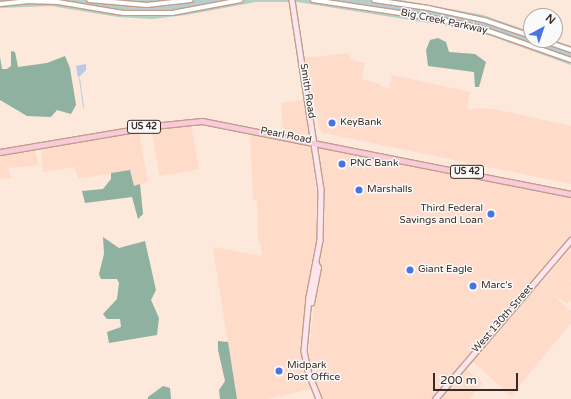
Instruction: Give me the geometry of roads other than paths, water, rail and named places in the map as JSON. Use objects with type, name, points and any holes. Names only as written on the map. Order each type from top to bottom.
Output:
[{"type":"main road","name":"Smith Road","points":[[292,0],[315,142],[319,183],[320,240],[304,351],[309,374],[319,399]]},
{"type":"main road","name":"Pearl Road","points":[[0,152],[153,126],[202,121],[315,142],[571,194]]},
{"type":"main road","name":"West 130th Street","points":[[434,399],[571,240]]},
{"type":"street","points":[[89,0],[146,5],[191,0]]},
{"type":"street","points":[[0,4],[27,1],[59,1],[123,13],[172,13],[241,0]]},
{"type":"street","name":"Big Creek Parkway","points":[[313,0],[426,17],[480,28],[571,60]]},
{"type":"street","name":"Big Creek Parkway","points":[[374,0],[428,8],[484,20],[523,33]]},
{"type":"water","points":[[86,64],[86,70],[78,78],[76,66]]},
{"type":"waterway","points":[[79,0],[147,9],[213,0]]},
{"type":"waterway","points":[[346,0],[425,12]]},
{"type":"waterway","points":[[429,12],[490,26],[571,54]]},
{"type":"waterway","points":[[79,78],[83,107]]},
{"type":"place","name":"KeyBank","points":[[332,123]]},
{"type":"place","name":"PNC Bank","points":[[342,164]]},
{"type":"place","name":"Marshalls","points":[[359,190]]},
{"type":"place","name":"Third Federal Savings and Loan","points":[[491,214]]},
{"type":"place","name":"Giant Eagle","points":[[410,270]]},
{"type":"place","name":"Marc's","points":[[473,286]]},
{"type":"place","name":"Midpark Post Office","points":[[279,371]]}]
